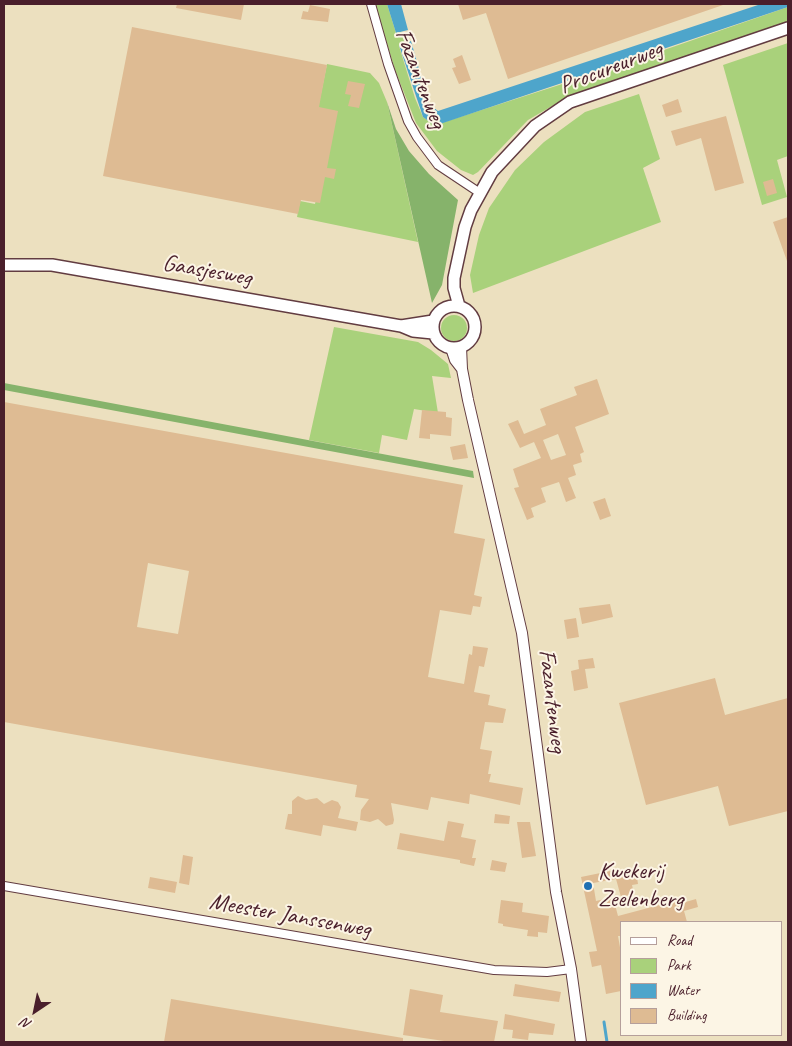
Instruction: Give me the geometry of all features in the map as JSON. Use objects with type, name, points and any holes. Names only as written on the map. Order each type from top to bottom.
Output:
[{"type":"main road","name":"Procureurweg","points":[[480,193],[492,172],[519,141],[535,126],[570,102],[788,28]]},
{"type":"main road","points":[[453,306],[458,252],[465,228],[480,193]]},
{"type":"main road","name":"Gaasjesweg","points":[[4,265],[52,265],[401,326],[433,327]]},
{"type":"main road","points":[[453,306],[472,316],[476,325],[471,341],[456,348],[440,343],[433,327],[439,312],[453,306]]},
{"type":"street","name":"Fazantenweg","points":[[371,4],[388,64],[416,137],[438,166],[480,193]]},
{"type":"street","name":"Fazantenweg","points":[[456,348],[455,360],[462,369],[522,633],[556,892],[571,969],[581,1042]]},
{"type":"street","name":"Meester Janssenweg","points":[[4,886],[494,970],[547,972],[571,969]]},
{"type":"green space","points":[[375,4],[387,4],[396,33],[401,31],[405,43],[399,46],[415,98],[423,117],[435,125],[615,67],[788,7],[788,23],[633,74],[559,102],[528,120],[473,175],[461,170],[437,151],[416,123],[395,70]]},
{"type":"green space","points":[[788,43],[788,156],[777,160],[787,197],[762,205],[723,65]]},
{"type":"green space","points":[[327,64],[370,73],[379,83],[387,102],[418,242],[297,217],[300,201],[315,204],[335,111],[318,108]]},
{"type":"green space","points":[[639,94],[660,159],[643,168],[661,222],[473,293],[470,275],[479,235],[489,208],[515,170],[544,142],[585,112]]},
{"type":"green space","points":[[387,102],[396,129],[409,151],[429,174],[458,200],[442,285],[432,303]]},
{"type":"green space","points":[[454,315],[463,319],[467,328],[463,337],[454,341],[445,337],[441,328],[445,319]]},
{"type":"green space","points":[[334,327],[418,342],[448,364],[451,378],[432,376],[438,413],[414,409],[407,440],[382,435],[379,453],[309,440]]},
{"type":"green space","points":[[4,383],[473,471],[474,478],[4,390]]},
{"type":"water","points":[[387,4],[401,4],[408,30],[396,33]]},
{"type":"water","points":[[761,4],[788,4],[788,7],[434,125],[423,117],[399,45],[411,41],[429,104],[438,111]]},
{"type":"building","points":[[177,4],[244,4],[241,20],[176,8]]},
{"type":"building","points":[[458,4],[723,5],[508,79],[486,13],[463,20]]},
{"type":"building","points":[[310,5],[330,9],[328,22],[301,19],[303,11],[308,12]]},
{"type":"building","points":[[132,27],[327,65],[319,107],[338,111],[327,168],[336,169],[334,179],[325,177],[320,203],[301,200],[298,214],[103,176]]},
{"type":"building","points":[[462,55],[471,80],[459,84],[452,68],[456,67],[453,59]]},
{"type":"building","points":[[348,81],[365,84],[359,108],[348,106],[351,95],[345,94]]},
{"type":"building","points":[[678,99],[682,112],[666,117],[662,105]]},
{"type":"building","points":[[726,116],[744,183],[715,191],[701,138],[676,146],[671,131]]},
{"type":"building","points":[[773,179],[777,193],[767,196],[763,182]]},
{"type":"building","points":[[788,217],[788,261],[787,261],[773,222]]},
{"type":"building","points":[[597,379],[609,414],[575,427],[584,452],[580,454],[582,462],[573,465],[576,475],[568,478],[576,498],[566,502],[559,482],[541,488],[546,502],[531,508],[534,517],[527,520],[514,488],[519,487],[513,469],[541,458],[534,442],[520,448],[508,424],[518,420],[524,434],[546,425],[540,409],[577,395],[574,387]],"holes":[[[558,434],[566,455],[551,460],[543,440]]]},
{"type":"building","points":[[4,402],[463,485],[454,533],[485,539],[474,595],[482,597],[480,607],[473,606],[471,615],[440,610],[428,677],[464,684],[469,654],[472,655],[473,646],[488,648],[484,667],[479,666],[474,692],[490,695],[488,705],[506,709],[503,723],[485,722],[480,749],[492,751],[488,774],[491,774],[489,782],[523,788],[520,805],[470,794],[469,804],[431,797],[428,810],[391,803],[394,820],[393,824],[386,826],[378,819],[370,822],[360,820],[361,810],[369,799],[355,797],[357,785],[4,722]],"holes":[[[148,563],[189,571],[178,634],[137,627]]]},
{"type":"building","points":[[422,410],[446,412],[446,417],[452,418],[451,436],[430,434],[430,439],[419,438]]},
{"type":"building","points":[[465,444],[468,458],[453,460],[450,447]]},
{"type":"building","points":[[605,498],[611,516],[600,520],[593,502]]},
{"type":"building","points":[[610,604],[613,617],[582,624],[579,608]]},
{"type":"building","points":[[576,618],[579,637],[567,639],[564,620]]},
{"type":"building","points":[[593,658],[595,668],[585,669],[588,688],[574,691],[571,671],[579,669],[578,660]]},
{"type":"building","points":[[715,678],[725,715],[788,698],[788,811],[729,826],[718,786],[646,805],[619,703]]},
{"type":"building","points":[[298,796],[306,800],[317,798],[324,804],[332,800],[338,802],[341,807],[338,818],[358,822],[356,831],[323,825],[321,836],[285,829],[288,814],[292,814],[292,801]]},
{"type":"building","points":[[495,814],[510,816],[509,824],[494,823]]},
{"type":"building","points":[[448,821],[464,824],[461,837],[476,840],[472,858],[476,858],[474,866],[460,863],[460,860],[397,849],[400,833],[444,841]]},
{"type":"building","points":[[517,822],[530,822],[536,856],[522,858]]},
{"type":"building","points":[[183,855],[193,857],[189,885],[179,883]]},
{"type":"building","points":[[492,860],[507,863],[505,872],[490,870]]},
{"type":"building","points":[[620,869],[621,874],[636,871],[638,884],[632,885],[634,894],[621,897],[616,879],[593,883],[596,901],[613,897],[618,916],[682,899],[682,903],[696,899],[698,907],[684,911],[687,921],[620,921],[620,936],[618,936],[620,947],[620,991],[606,994],[601,965],[592,967],[589,952],[597,951],[581,877]]},
{"type":"building","points":[[150,877],[177,882],[175,893],[148,888]]},
{"type":"building","points":[[501,900],[523,903],[522,912],[549,916],[547,933],[538,932],[538,937],[527,936],[528,930],[503,926],[503,924],[498,923]]},
{"type":"building","points":[[515,984],[561,992],[559,1002],[513,996]]},
{"type":"building","points":[[410,989],[443,995],[440,1012],[498,1021],[494,1042],[451,1042],[403,1035]]},
{"type":"building","points":[[171,999],[403,1038],[403,1042],[164,1042]]},
{"type":"building","points":[[505,1014],[555,1024],[553,1035],[529,1033],[528,1040],[512,1038],[513,1030],[503,1029]]},
{"type":"waterway","points":[[604,1022],[607,1042]]},
{"type":"place","name":"Kwekerij Zeelenberg","points":[[588,886]]}]
